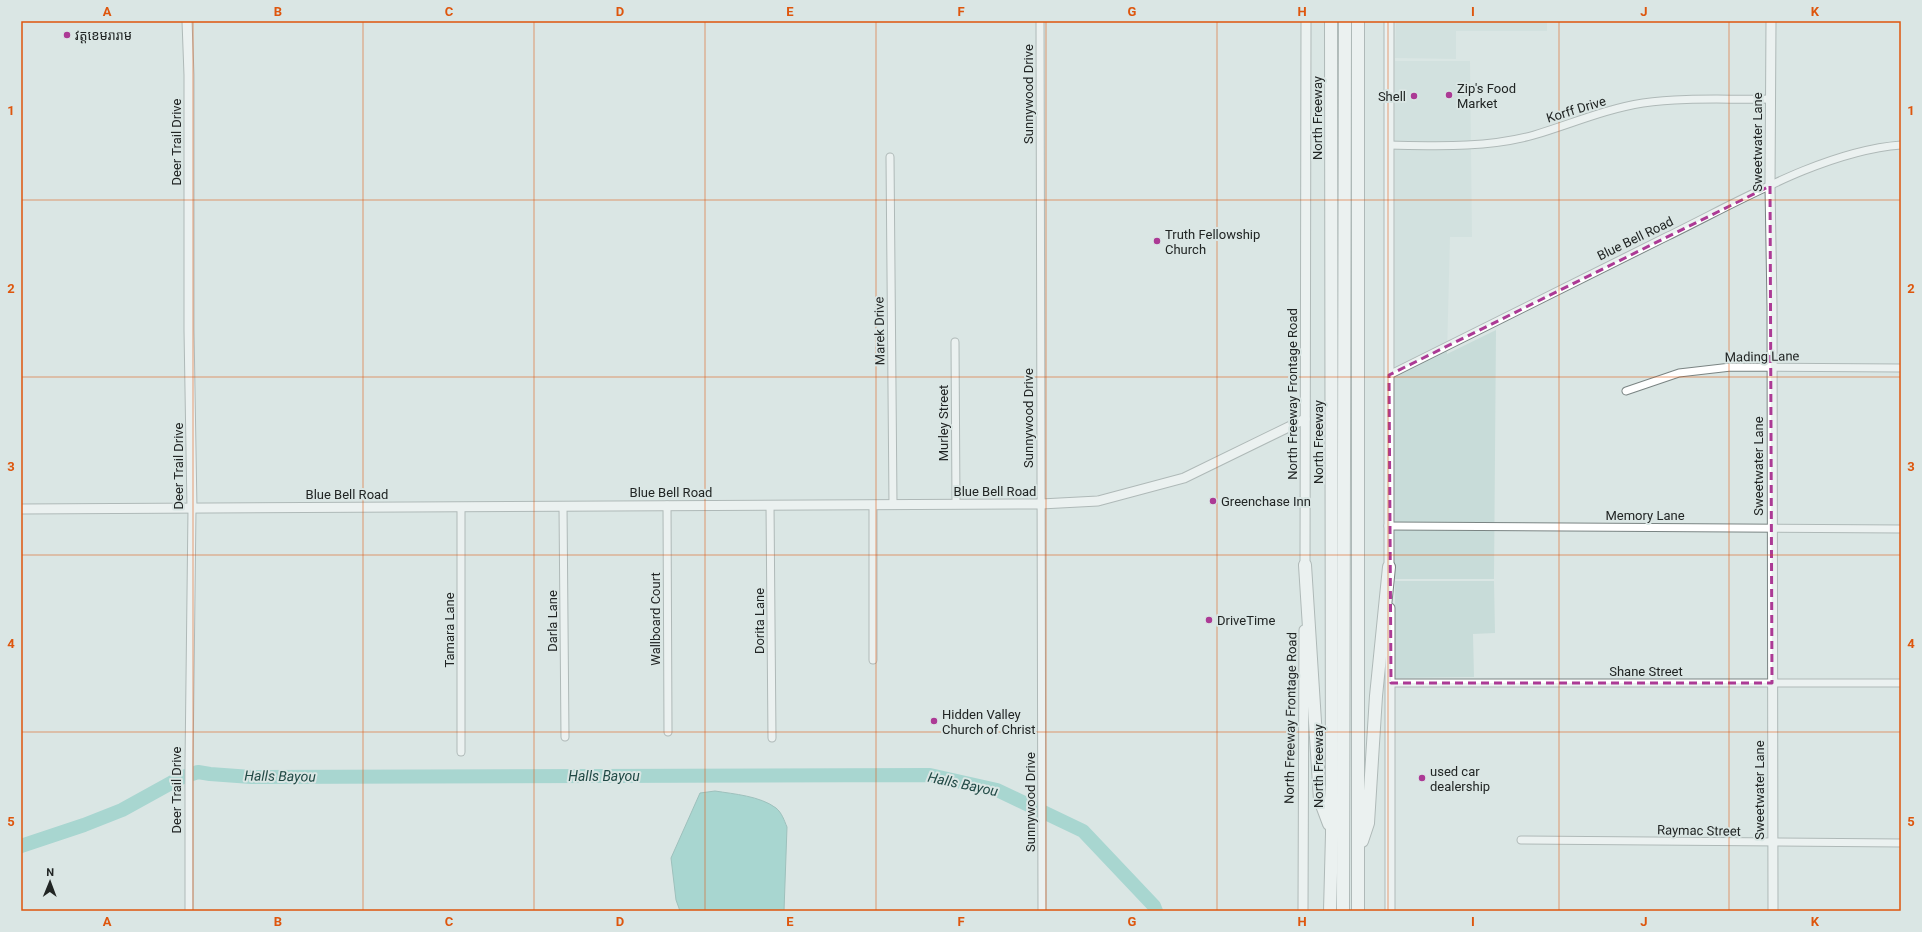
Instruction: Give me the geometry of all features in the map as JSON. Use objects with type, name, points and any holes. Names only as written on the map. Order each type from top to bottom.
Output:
[{"type":"highway","name":"North Freeway","points":[[1330,911],[1332,834],[1331,21]]},
{"type":"highway","name":"North Freeway","points":[[1343,911],[1345,21]]},
{"type":"highway","points":[[1358,21],[1358,911]]},
{"type":"highway","points":[[1305,565],[1320,800],[1332,834]]},
{"type":"highway","points":[[1359,853],[1368,822],[1376,696],[1389,567]]},
{"type":"street","name":"Deer Trail Drive","points":[[187,21],[189,75],[189,315],[192,509],[189,911]]},
{"type":"street","name":"Sunnywood Drive","points":[[1040,21],[1042,911]]},
{"type":"street","name":"North Freeway Frontage Road","points":[[1303,911],[1306,21]]},
{"type":"street","points":[[1389,21],[1388,526],[1391,683],[1390,911]]},
{"type":"street","name":"Sweetwater Lane","points":[[1771,21],[1772,911]]},
{"type":"street","name":"Korff Drive","points":[[1389,145],[1467,145],[1497,142],[1534,135],[1606,111],[1643,103],[1683,100],[1770,100]]},
{"type":"street","name":"Blue Bell Road","points":[[1389,375],[1770,186],[1836,159],[1868,150],[1901,145]]},
{"type":"street","name":"Marek Drive","points":[[890,157],[893,504]]},
{"type":"street","name":"Murley Street","points":[[955,342],[956,504]]},
{"type":"street","name":"Mading Lane","points":[[1626,391],[1678,373],[1731,367],[1771,366],[1901,368]]},
{"type":"street","name":"Blue Bell Road","points":[[21,509],[1040,504],[1098,501],[1184,478],[1305,419]]},
{"type":"street","points":[[873,504],[873,660]]},
{"type":"street","name":"Wallboard Court","points":[[667,505],[668,732]]},
{"type":"street","name":"Dorita Lane","points":[[770,505],[772,738]]},
{"type":"street","name":"Darla Lane","points":[[563,506],[565,737]]},
{"type":"street","name":"Tamara Lane","points":[[461,507],[461,752]]},
{"type":"street","name":"Memory Lane","points":[[1388,526],[1901,529]]},
{"type":"street","name":"Shane Street","points":[[1391,683],[1901,683]]},
{"type":"street","name":"Raymac Street","points":[[1521,840],[1901,843]]},
{"type":"highlighted area","points":[[1770,186],[1772,683],[1391,683],[1389,375]]},
{"type":"shaded area","points":[[1396,21],[1547,21],[1547,31],[1456,31],[1456,59],[1395,58]]},
{"type":"shaded area","points":[[1395,61],[1470,61],[1472,237],[1450,237],[1447,354],[1496,330],[1494,579],[1395,579]]},
{"type":"shaded area","points":[[1395,581],[1494,581],[1495,633],[1473,634],[1474,677],[1395,678]]},
{"type":"water","points":[[715,791],[755,798],[770,804],[781,814],[787,827],[784,911],[680,911],[676,900],[671,858],[700,793]]},
{"type":"waterway","name":"Halls Bayou","points":[[21,846],[84,825],[122,810],[180,778],[198,772],[251,777],[930,775],[997,790],[1083,831],[1154,906],[1156,911]]},
{"type":"place","name":"វត្តខេមរារាម","points":[[67,35]]},
{"type":"place","name":"Zip's Food Market","points":[[1449,95]]},
{"type":"place","name":"Shell","points":[[1414,96]]},
{"type":"place","name":"Truth Fellowship Church","points":[[1157,241]]},
{"type":"place","name":"Greenchase Inn","points":[[1213,501]]},
{"type":"place","name":"DriveTime","points":[[1209,620]]},
{"type":"place","name":"Hidden Valley Church of Christ","points":[[934,721]]},
{"type":"place","name":"used car dealership","points":[[1422,778]]}]
